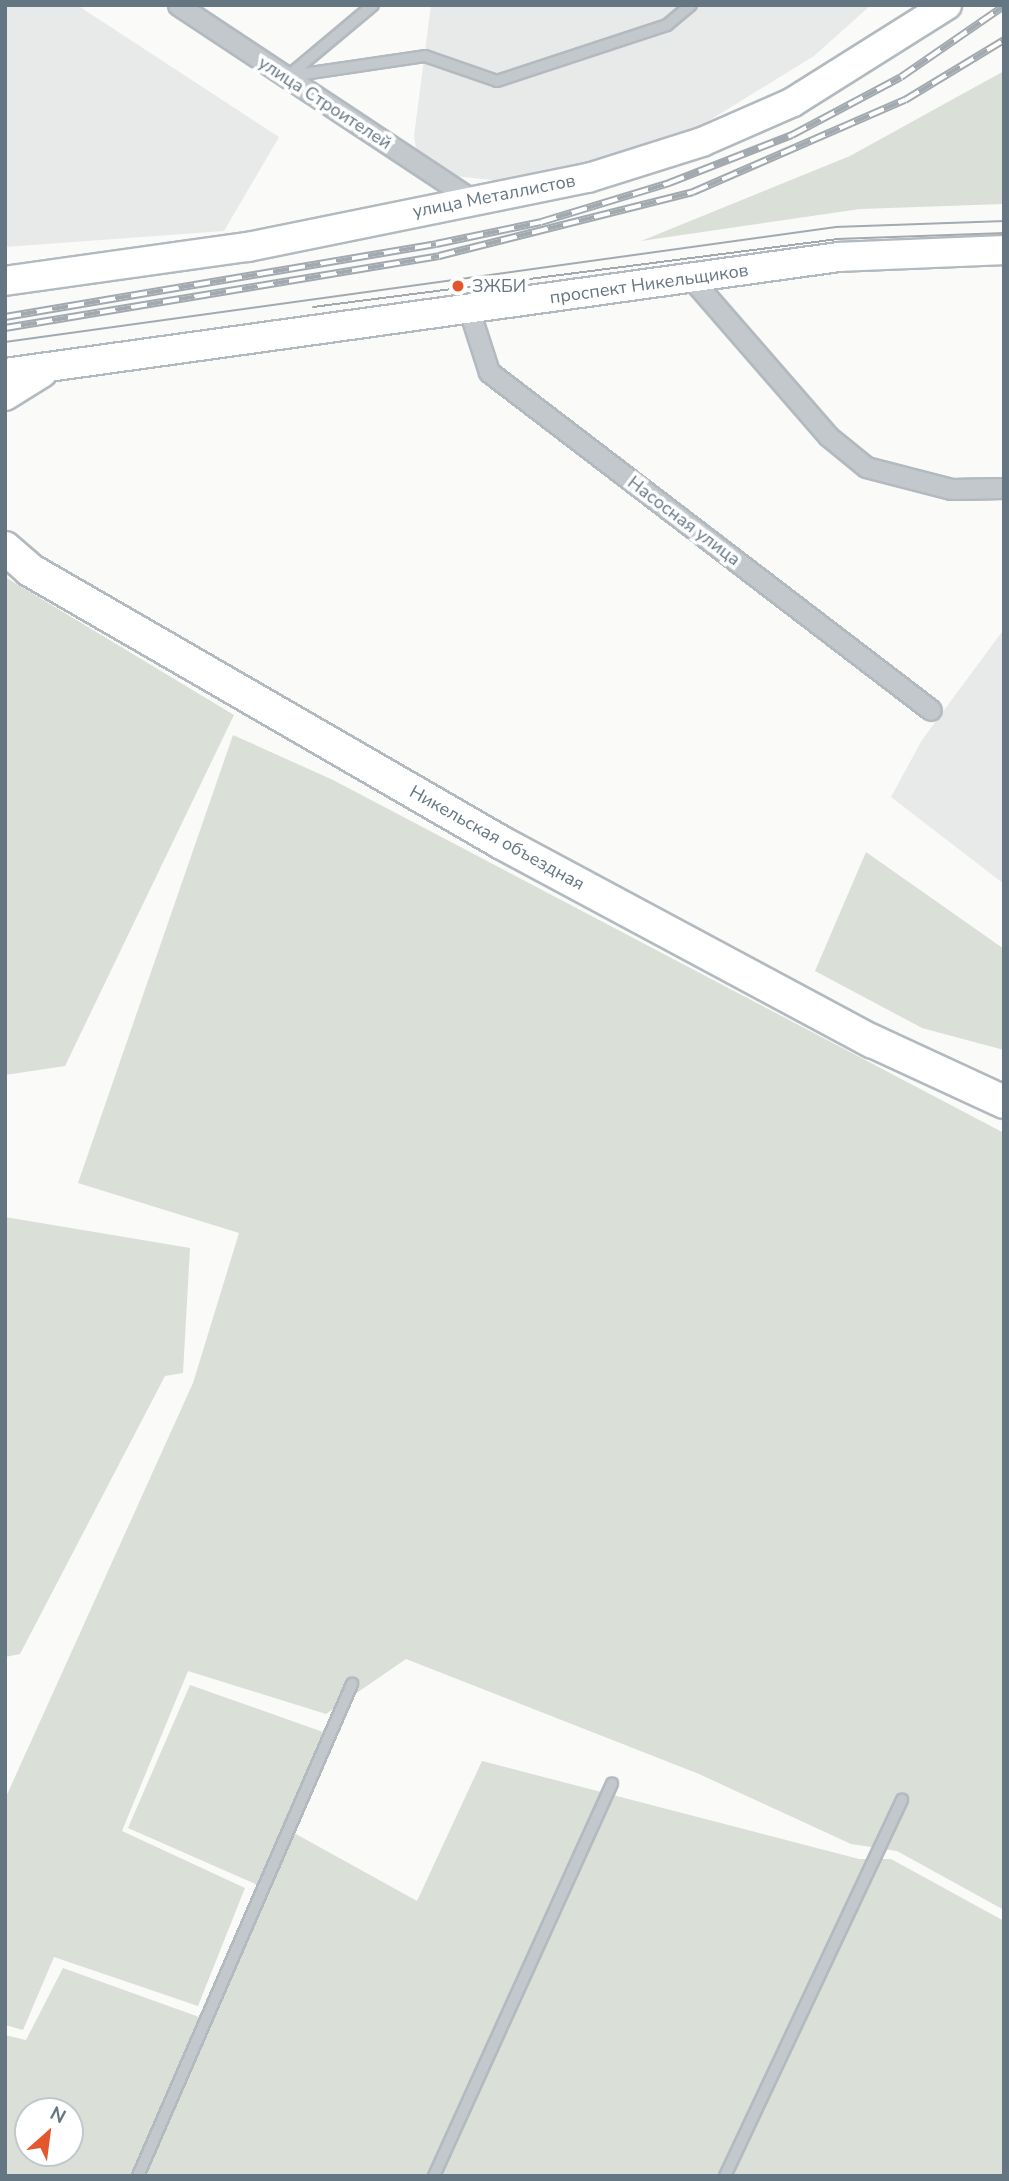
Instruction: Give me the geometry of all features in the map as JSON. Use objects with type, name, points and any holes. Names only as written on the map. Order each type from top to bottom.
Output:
[{"type":"main road","name":"улица Металлистов","points":[[5,281],[248,247],[588,178],[702,142],[793,102],[947,5]]},
{"type":"main road","name":"проспект Никельщиков","points":[[5,373],[839,257],[1004,250]]},
{"type":"main road","points":[[5,396],[53,366]]},
{"type":"main road","name":"Никельская объездная","points":[[5,548],[30,570],[502,843],[873,1041],[1004,1102]]},
{"type":"street","name":"улица Строителей","points":[[178,5],[472,200]]},
{"type":"street","points":[[690,277],[828,436],[866,467],[951,489],[1004,488]]},
{"type":"street","name":"Насосная улица","points":[[469,310],[489,372],[930,710]]},
{"type":"lane","points":[[286,77],[373,5]]},
{"type":"lane","points":[[286,77],[425,56],[497,81],[667,25],[691,5]]},
{"type":"lane","points":[[138,2176],[352,1684]]},
{"type":"lane","points":[[434,2176],[612,1783]]},
{"type":"lane","points":[[725,2176],[902,1800]]},
{"type":"shaded area","points":[[5,5],[77,5],[279,137],[224,231],[5,247]]},
{"type":"shaded area","points":[[431,5],[871,5],[814,56],[676,141],[527,184],[420,172],[414,136]]},
{"type":"shaded area","points":[[1004,71],[1004,204],[860,209],[641,241],[850,156]]},
{"type":"shaded area","points":[[5,577],[234,715],[65,1066],[5,1075]]},
{"type":"shaded area","points":[[1004,629],[1004,884],[891,797],[922,740]]},
{"type":"shaded area","points":[[233,735],[333,780],[1004,1133],[1004,1910],[897,1851],[851,1844],[699,1774],[406,1659],[326,1714],[188,1671],[122,1831],[245,1888],[198,2006],[54,1957],[23,2030],[5,2025],[5,1799],[193,1383],[239,1233],[78,1183]]},
{"type":"shaded area","points":[[866,852],[1004,949],[1004,1050],[922,1028],[815,971]]},
{"type":"shaded area","points":[[5,1217],[190,1248],[183,1373],[165,1376],[20,1654],[5,1657]]},
{"type":"shaded area","points":[[190,1685],[323,1732],[285,1828],[417,1901],[482,1761],[859,1859],[891,1859],[1004,1921],[1004,2176],[5,2176],[5,2035],[26,2040],[63,1968],[213,2022],[269,1890],[128,1828]]},
{"type":"tram line","points":[[5,342],[836,227],[1004,221]]},
{"type":"tram line","points":[[313,307],[838,239],[1004,233]]},
{"type":"railway","points":[[5,317],[436,244],[541,222],[669,183],[792,135],[901,77],[1004,6]]},
{"type":"railway","points":[[5,328],[439,256],[693,192],[905,100],[1004,40]]},
{"type":"place","name":"ЗЖБИ","points":[[458,286]]}]
